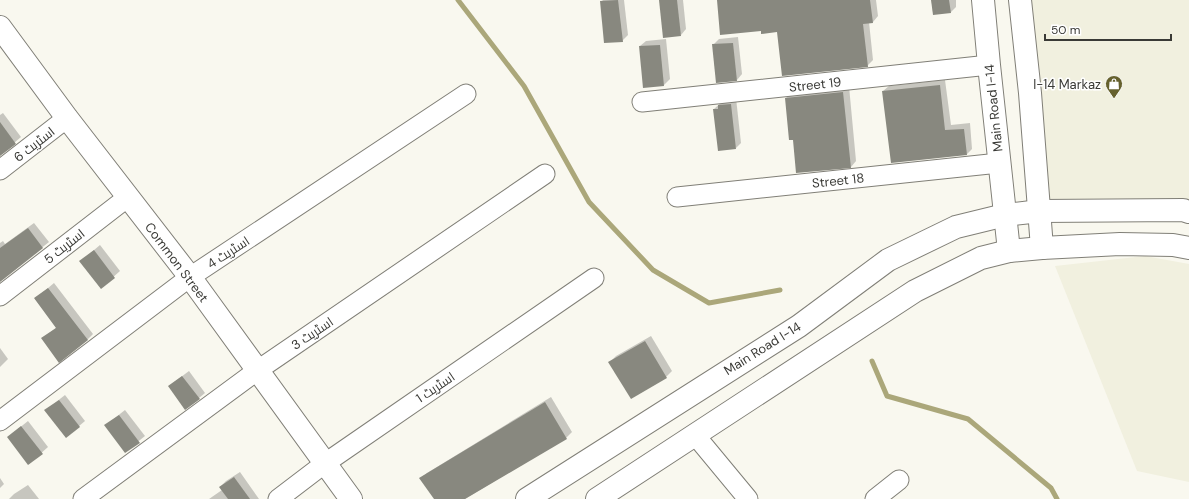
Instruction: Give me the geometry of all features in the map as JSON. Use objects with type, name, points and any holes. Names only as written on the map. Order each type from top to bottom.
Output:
[{"type":"main road","name":"Main Road I-14","points":[[983,0],[988,65],[1009,251]]},
{"type":"main road","points":[[1020,0],[1030,93],[1042,248]]},
{"type":"main road","name":"Common Street","points":[[3,37],[190,277],[324,464],[351,499]]},
{"type":"main road","name":"Main Road I-14","points":[[527,499],[799,326],[888,260],[956,227],[1005,215],[1040,211],[1189,212]]},
{"type":"main road","points":[[597,499],[915,290],[981,258],[1009,251],[1120,244],[1172,245],[1189,248]]},
{"type":"street","name":"Street 19","points":[[642,102],[988,65]]},
{"type":"street","name":"اسٹریٹ 4","points":[[0,421],[190,277],[466,94]]},
{"type":"street","name":"اسٹریٹ 6","points":[[0,170],[67,118]]},
{"type":"street","name":"Street 18","points":[[677,197],[999,163]]},
{"type":"street","name":"اسٹریٹ 3","points":[[83,499],[258,370],[545,174]]},
{"type":"street","name":"اسٹریٹ 5","points":[[0,296],[128,197]]},
{"type":"street","name":"اسٹریٹ 1","points":[[278,499],[324,464],[594,278]]},
{"type":"street","points":[[695,435],[748,499]]},
{"type":"street","points":[[875,499],[899,480]]},
{"type":"shaded area","name":"I-14 Markaz","points":[[1030,0],[1189,0],[1189,204],[1179,202],[1049,199]]},
{"type":"shaded area","points":[[1145,256],[1189,264],[1189,482],[1137,471],[1055,266]]},
{"type":"building","points":[[618,0],[623,42],[604,43],[600,1]]},
{"type":"building","points":[[659,0],[677,0],[681,36],[663,38]]},
{"type":"building","points":[[717,0],[870,0],[873,23],[863,24],[868,67],[782,76],[777,32],[761,34],[761,31],[720,35]]},
{"type":"building","points":[[931,0],[949,0],[951,13],[933,15]]},
{"type":"building","points":[[733,43],[737,81],[716,83],[712,44]]},
{"type":"building","points":[[660,45],[664,86],[643,88],[639,46]]},
{"type":"building","points":[[940,85],[945,130],[964,129],[967,155],[891,163],[882,91]]},
{"type":"building","points":[[843,92],[851,168],[796,173],[793,140],[789,140],[785,98]]},
{"type":"building","points":[[731,104],[736,149],[718,151],[713,109],[718,109],[718,105]]},
{"type":"building","points":[[0,122],[16,144],[0,156]]},
{"type":"building","points":[[28,228],[43,248],[0,282],[0,248]]},
{"type":"building","points":[[94,250],[115,278],[101,289],[79,261]]},
{"type":"building","points":[[48,288],[88,340],[59,363],[41,338],[56,328],[34,298]]},
{"type":"building","points":[[645,341],[667,378],[631,399],[608,362]]},
{"type":"building","points":[[182,376],[200,399],[185,410],[168,386]]},
{"type":"building","points":[[59,400],[80,427],[66,438],[44,410]]},
{"type":"building","points":[[545,402],[567,439],[465,499],[434,499],[419,478]]},
{"type":"building","points":[[119,415],[140,443],[125,453],[104,425]]},
{"type":"building","points":[[21,426],[43,454],[28,465],[7,437]]},
{"type":"building","points":[[234,477],[250,499],[228,499],[219,487]]},
{"type":"waterway","points":[[458,0],[524,86],[589,202],[653,270],[709,303],[780,290]]},
{"type":"waterway","points":[[872,361],[887,396],[968,419],[1051,488],[1057,499]]},
{"type":"place","name":"I-14 Markaz","points":[[1114,99]]}]
